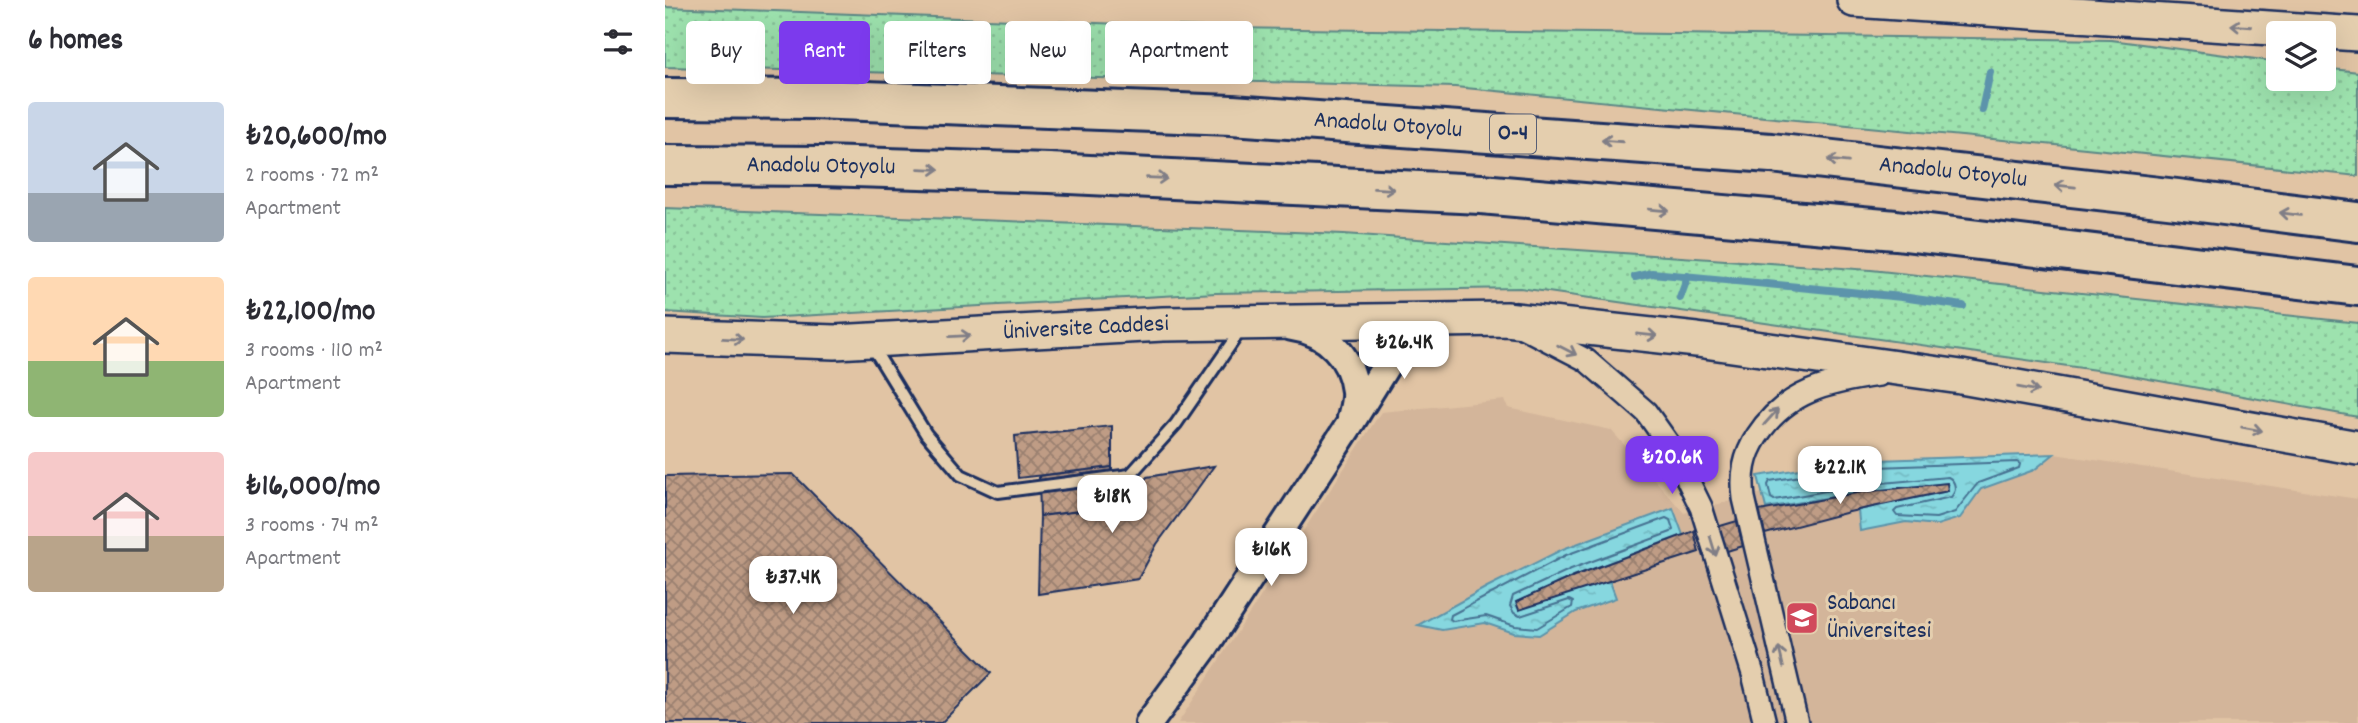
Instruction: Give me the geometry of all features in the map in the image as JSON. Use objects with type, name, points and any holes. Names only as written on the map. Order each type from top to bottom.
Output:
[{"type":"highway","name":"Anadolu Otoyolu","points":[[665,98],[813,99],[1231,116],[1744,151],[2178,199],[2358,222]]},
{"type":"highway","name":"Anadolu Otoyolu","points":[[665,165],[821,166],[1049,173],[1481,194],[1896,230],[2358,286]]},
{"type":"main road","points":[[1854,0],[2358,34]]},
{"type":"main road","name":"Üniversite Caddesi","points":[[665,336],[835,342],[1163,324],[1506,319],[1697,340],[1961,377],[2358,448]]},
{"type":"street","points":[[1506,319],[1586,360],[1646,412],[1673,450],[1701,507],[1753,674],[1765,723]]},
{"type":"street","points":[[1149,723],[1204,648],[1392,356],[1411,337],[1443,320]]},
{"type":"street","points":[[1257,323],[1307,329],[1332,342],[1349,365],[1355,394],[1350,424]]},
{"type":"street","points":[[1797,723],[1744,498],[1744,461],[1753,442],[1766,422],[1782,406],[1817,387],[1881,375],[1961,377]]},
{"type":"lane","points":[[868,341],[926,434],[961,475],[998,492],[1131,475],[1257,323]]},
{"type":"shaded area","name":"Sabancı Üniversitesi","points":[[1505,400],[1508,408],[1611,430],[1684,513],[1762,493],[1758,476],[1847,461],[2054,454],[2358,499],[2358,723],[1178,723],[1381,412]]},
{"type":"green space","points":[[665,7],[1042,21],[1005,21],[1005,76],[991,75],[991,21],[884,21],[884,73],[870,72],[870,21],[779,21],[779,70],[765,70],[765,21],[686,21],[686,68],[665,67]]},
{"type":"green space","points":[[1091,23],[1105,23],[1105,78],[1091,78]]},
{"type":"green space","points":[[1253,28],[2111,40],[2266,60],[2266,91],[2336,91],[2336,69],[2358,72],[2358,176],[2066,146],[1455,87],[1253,82]]},
{"type":"green space","points":[[665,208],[1344,234],[1871,270],[2358,323],[2358,417],[2110,372],[1520,288],[1216,293],[762,318],[665,312]]},
{"type":"water","points":[[2054,454],[2034,470],[1981,489],[1960,518],[1937,525],[1906,522],[1860,531],[1858,510],[1948,491],[1947,483],[1862,492],[1766,508],[1758,476],[1847,461]]},
{"type":"water","points":[[1673,508],[1683,535],[1574,576],[1517,602],[1609,579],[1616,598],[1576,612],[1539,635],[1514,633],[1485,623],[1442,630],[1418,625],[1563,549]]},
{"type":"building","points":[[1112,426],[1112,467],[1018,478],[1015,436]]},
{"type":"building","points":[[1214,466],[1157,544],[1138,579],[1038,594],[1040,516],[1126,505],[1147,477]]},
{"type":"building","points":[[1112,467],[1112,507],[1040,516],[1039,476]]},
{"type":"building","points":[[793,474],[991,673],[941,723],[665,723],[665,476]]},
{"type":"building","points":[[1947,483],[1948,491],[1849,512],[1765,534],[1759,511],[1862,492]]},
{"type":"building","points":[[1737,521],[1743,546],[1724,552],[1717,527]]},
{"type":"building","points":[[1694,531],[1699,552],[1519,610],[1516,602],[1574,576]]},
{"type":"waterway","points":[[1982,110],[1990,72]]},
{"type":"waterway","points":[[1635,277],[1652,273],[1902,297],[1963,306]]},
{"type":"waterway","points":[[1680,298],[1688,276]]},
{"type":"place","name":"Sabancı Üniversitesi","points":[[1802,618]]}]
